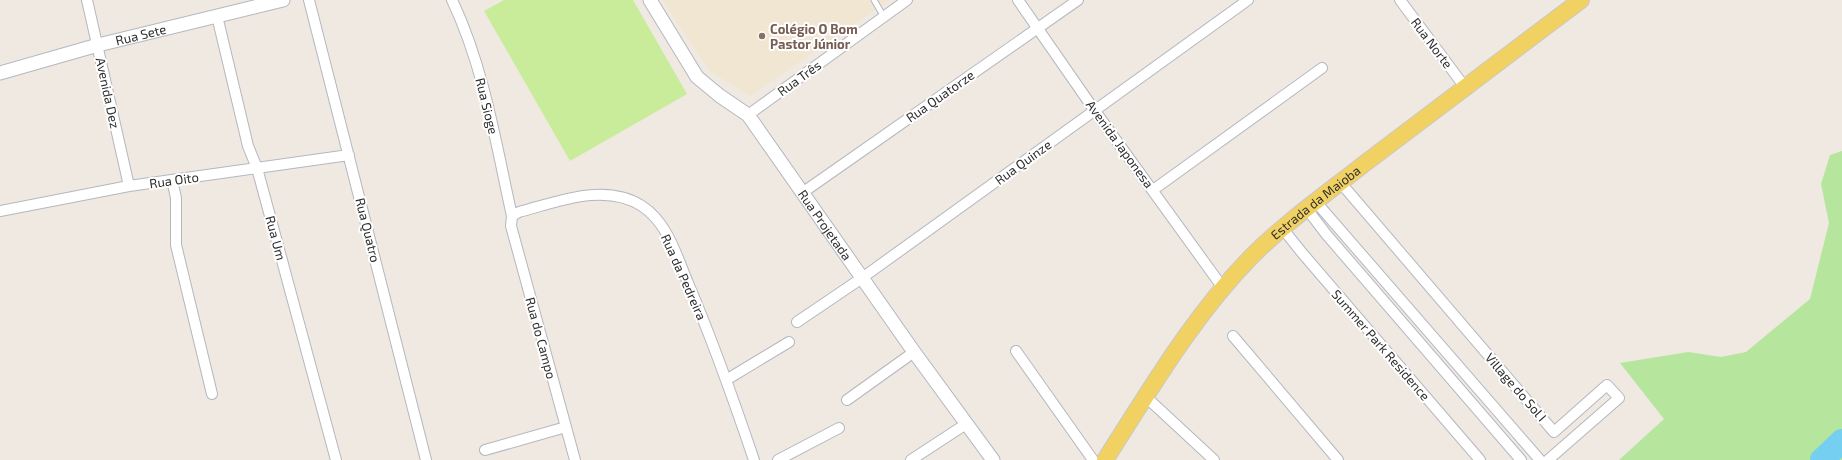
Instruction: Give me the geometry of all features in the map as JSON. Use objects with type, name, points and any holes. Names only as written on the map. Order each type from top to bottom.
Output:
[{"type":"main road","name":"Estrada da Maioba","points":[[1105,460],[1167,364],[1223,288],[1253,256],[1311,205],[1573,2]]},
{"type":"street","name":"Avenida Dez","points":[[86,0],[98,45],[128,186]]},
{"type":"street","name":"Rua Sete","points":[[0,73],[98,45],[283,0]]},
{"type":"street","name":"Rua Quatro","points":[[309,0],[426,460]]},
{"type":"street","name":"Rua Sioge","points":[[452,0],[472,48],[487,102],[512,216]]},
{"type":"street","name":"Rua Projetada","points":[[650,0],[697,77],[720,96],[748,115],[914,352],[993,460]]},
{"type":"street","name":"Rua Três","points":[[748,115],[907,0]]},
{"type":"street","name":"Avenida Japonesa","points":[[1018,0],[1223,288]]},
{"type":"street","name":"Rua Quatorze","points":[[802,193],[1078,0]]},
{"type":"street","name":"Rua Quinze","points":[[797,322],[862,278],[1248,0]]},
{"type":"street","name":"Rua Norte","points":[[1400,0],[1464,86]]},
{"type":"street","name":"Rua Um","points":[[217,16],[248,146],[257,168],[336,460]]},
{"type":"street","points":[[1153,190],[1322,68]]},
{"type":"street","name":"Rua Oito","points":[[0,211],[128,186],[349,154]]},
{"type":"street","points":[[172,180],[176,198],[176,245],[212,394]]},
{"type":"street","name":"Village do Sol I","points":[[1340,182],[1554,432],[1607,385],[1619,398],[1548,460]]},
{"type":"street","name":"Rua da Pedreira","points":[[512,216],[519,212],[579,196],[607,195],[642,206],[657,220],[669,238],[700,311],[754,460]]},
{"type":"street","points":[[1311,205],[1336,226],[1540,460]]},
{"type":"street","points":[[1311,205],[1326,234],[1521,460]]},
{"type":"street","name":"Rua do Campo","points":[[512,216],[510,226],[575,460]]},
{"type":"street","name":"Summer Park Residence","points":[[1283,229],[1480,460]]},
{"type":"street","points":[[1233,336],[1338,460]]},
{"type":"street","points":[[726,380],[789,342]]},
{"type":"street","points":[[1016,351],[1093,460]]},
{"type":"street","points":[[847,400],[914,352]]},
{"type":"street","points":[[1146,397],[1214,460]]},
{"type":"street","points":[[911,460],[966,424]]},
{"type":"street","points":[[485,450],[566,427]]},
{"type":"street","points":[[778,460],[839,428]]},
{"type":"street","points":[[1554,432],[1565,444]]},
{"type":"lane","points":[[874,0],[884,17]]},
{"type":"shaded area","name":"Colégio O Bom Pastor Júnior","points":[[662,0],[889,0],[750,96],[710,71]]},
{"type":"green space","points":[[504,0],[633,0],[687,94],[570,161],[484,11]]},
{"type":"green space","points":[[1842,151],[1842,460],[1619,460],[1664,419],[1620,363],[1688,352],[1721,357],[1746,352],[1810,299],[1829,223],[1821,184],[1830,155]]},
{"type":"waterway","points":[[1822,460],[1842,441]]},
{"type":"place","name":"Colégio O Bom Pastor Júnior","points":[[762,36]]}]
